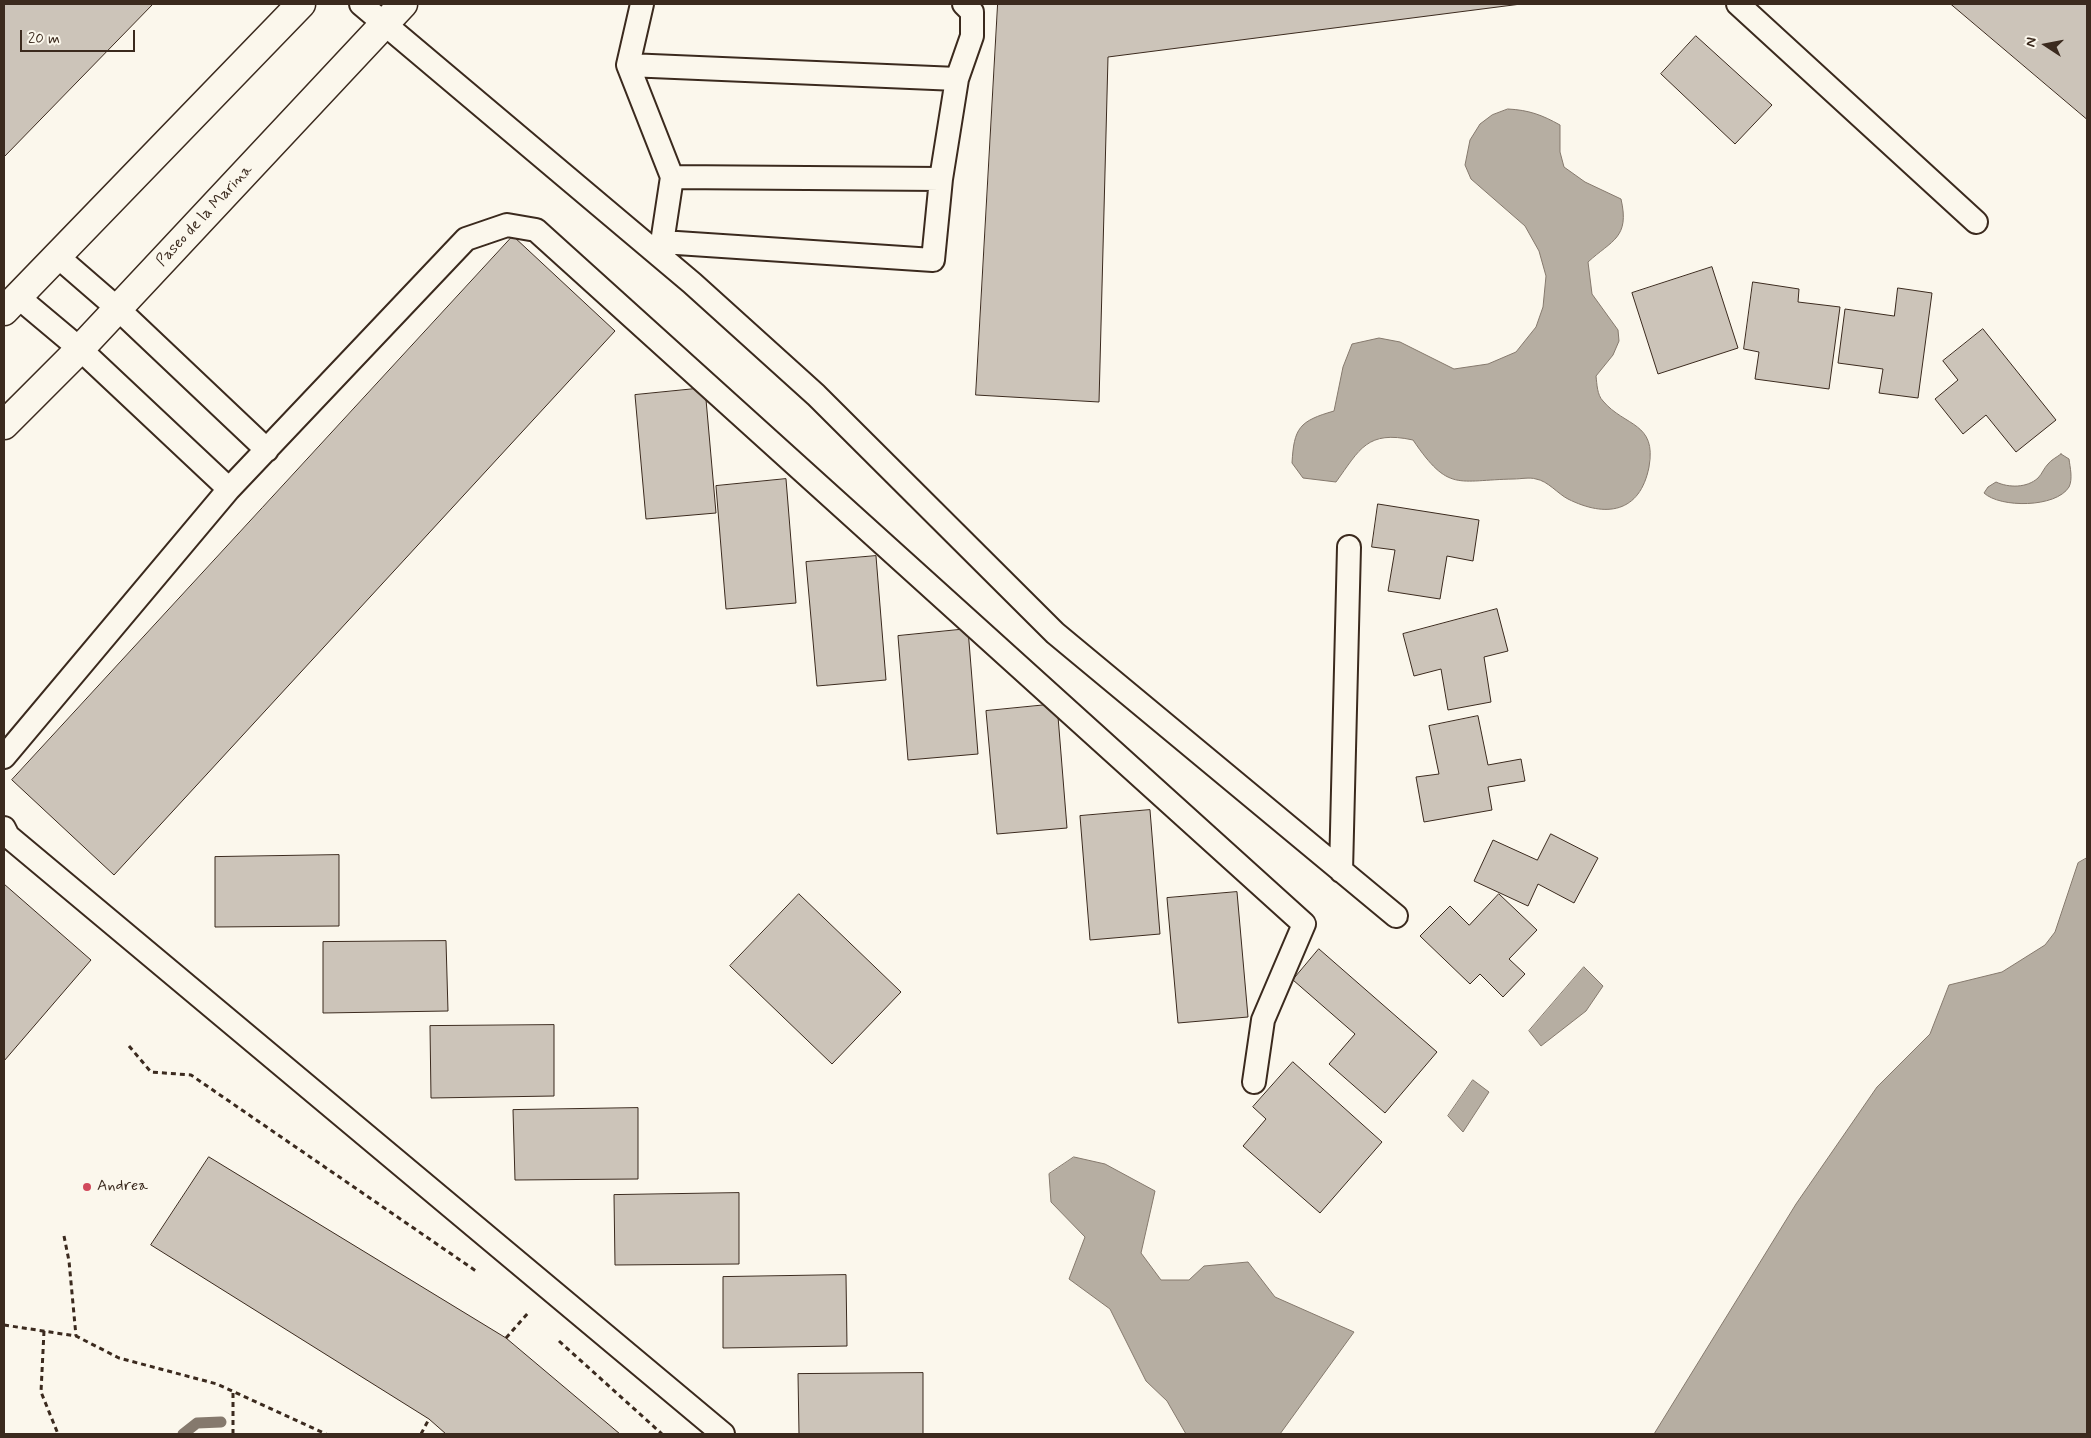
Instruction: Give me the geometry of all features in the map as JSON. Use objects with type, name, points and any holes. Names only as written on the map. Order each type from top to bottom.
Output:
[{"type":"street","points":[[11,304],[301,4]]},
{"type":"street","name":"Paseo de la Marina","points":[[4,425],[80,349],[403,4]]},
{"type":"lane","points":[[361,4],[661,250],[692,283],[816,395],[1055,634],[1396,916]]},
{"type":"lane","points":[[642,4],[628,65],[672,176],[661,250]]},
{"type":"lane","points":[[661,250],[932,260],[941,179],[957,79],[972,36],[972,12],[964,4]]},
{"type":"lane","points":[[1738,4],[1976,222]]},
{"type":"lane","points":[[628,65],[957,79]]},
{"type":"lane","points":[[672,176],[941,179]]},
{"type":"lane","points":[[4,757],[229,489],[466,238],[508,225],[536,230],[1304,924],[1262,1020],[1254,1082]]},
{"type":"lane","points":[[57,256],[117,308],[267,450]]},
{"type":"lane","points":[[11,304],[80,349],[229,489]]},
{"type":"lane","points":[[1341,871],[1349,547]]},
{"type":"lane","points":[[4,828],[8,836],[16,843],[723,1434]]},
{"type":"path","points":[[129,1046],[151,1072],[191,1075],[478,1273]]},
{"type":"path","points":[[64,1236],[69,1261],[76,1336]]},
{"type":"path","points":[[506,1338],[528,1313],[522,1308]]},
{"type":"path","points":[[4,1325],[76,1336],[119,1358],[217,1384],[326,1434]]},
{"type":"path","points":[[44,1331],[41,1392],[58,1434]]},
{"type":"path","points":[[557,1340],[662,1434]]},
{"type":"path","points":[[233,1391],[233,1434]]},
{"type":"path","points":[[420,1434],[429,1419]]},
{"type":"shaded area","points":[[1508,109],[1535,114],[1560,125],[1560,152],[1564,167],[1585,182],[1621,199],[1623,222],[1621,230],[1611,243],[1588,262],[1592,294],[1618,330],[1619,341],[1613,355],[1596,376],[1601,399],[1644,433],[1648,441],[1650,452],[1649,467],[1638,494],[1629,502],[1619,507],[1608,509],[1595,508],[1568,499],[1545,482],[1534,478],[1456,480],[1436,469],[1413,440],[1397,438],[1375,440],[1366,445],[1336,482],[1303,478],[1292,463],[1294,442],[1297,434],[1306,423],[1313,418],[1334,411],[1343,367],[1352,344],[1379,338],[1400,342],[1454,369],[1488,364],[1516,352],[1536,327],[1543,307],[1546,276],[1539,251],[1525,226],[1471,179],[1465,165],[1470,140],[1480,124],[1492,115]]},
{"type":"shaded area","points":[[2061,454],[2069,459],[2071,473],[2069,487],[2062,494],[2041,502],[2014,503],[1992,498],[1984,493],[1988,487],[1996,482],[2018,486],[2029,484],[2039,476],[2049,463]]},
{"type":"shaded area","points":[[2087,858],[2087,1434],[1654,1434],[1796,1204],[1877,1087],[1930,1034],[1949,985],[2002,972],[2045,945],[2055,932],[2078,863]]},
{"type":"shaded area","points":[[1584,967],[1603,986],[1586,1011],[1541,1046],[1529,1031]]},
{"type":"shaded area","points":[[1473,1080],[1489,1092],[1463,1132],[1448,1116]]},
{"type":"shaded area","points":[[1074,1157],[1105,1164],[1155,1191],[1141,1253],[1161,1280],[1189,1280],[1204,1266],[1248,1262],[1275,1297],[1354,1332],[1280,1434],[1186,1434],[1167,1401],[1146,1381],[1110,1309],[1069,1279],[1085,1237],[1051,1202],[1049,1174]]},
{"type":"building","points":[[4,4],[153,4],[4,157]]},
{"type":"building","points":[[998,4],[1521,4],[1108,57],[1099,402],[976,395]]},
{"type":"building","points":[[1951,4],[2087,4],[2087,119]]},
{"type":"building","points":[[1696,36],[1772,105],[1735,144],[1661,74]]},
{"type":"building","points":[[513,236],[615,331],[114,875],[12,780]]},
{"type":"building","points":[[1712,267],[1738,348],[1658,374],[1632,293]]},
{"type":"building","points":[[1753,282],[1799,289],[1798,302],[1840,307],[1829,389],[1755,379],[1759,352],[1744,349]]},
{"type":"building","points":[[1898,288],[1932,293],[1918,398],[1879,393],[1883,369],[1838,363],[1845,309],[1894,316]]},
{"type":"building","points":[[1983,329],[2056,420],[2016,452],[1986,415],[1963,434],[1935,399],[1958,380],[1943,361]]},
{"type":"building","points":[[705,388],[716,513],[646,519],[635,395]]},
{"type":"building","points":[[786,479],[796,603],[726,609],[716,486]]},
{"type":"building","points":[[1378,504],[1479,520],[1473,561],[1447,556],[1440,599],[1388,591],[1395,550],[1372,547]]},
{"type":"building","points":[[876,556],[886,680],[817,686],[806,562]]},
{"type":"building","points":[[1497,609],[1508,651],[1484,657],[1491,702],[1448,710],[1441,669],[1414,676],[1403,634]]},
{"type":"building","points":[[968,629],[978,754],[908,760],[898,636]]},
{"type":"building","points":[[1057,704],[1067,828],[997,834],[986,711]]},
{"type":"building","points":[[1478,716],[1488,765],[1521,759],[1525,781],[1488,787],[1492,810],[1424,822],[1416,777],[1439,774],[1429,726]]},
{"type":"building","points":[[1150,810],[1160,934],[1090,940],[1080,816]]},
{"type":"building","points":[[1551,834],[1598,858],[1574,903],[1538,884],[1528,906],[1474,881],[1493,840],[1537,860]]},
{"type":"building","points":[[339,855],[339,926],[215,927],[215,857]]},
{"type":"building","points":[[4,884],[91,960],[4,1061]]},
{"type":"building","points":[[1237,892],[1248,1017],[1178,1023],[1167,898]]},
{"type":"building","points":[[799,894],[901,992],[832,1064],[730,966]]},
{"type":"building","points":[[1499,894],[1537,930],[1509,959],[1525,974],[1503,997],[1480,974],[1470,984],[1420,936],[1450,906],[1469,925]]},
{"type":"building","points":[[446,941],[448,1011],[323,1013],[323,942]]},
{"type":"building","points":[[1319,949],[1437,1052],[1385,1113],[1329,1064],[1355,1034],[1293,980]]},
{"type":"building","points":[[554,1025],[554,1096],[431,1098],[430,1026]]},
{"type":"building","points":[[1293,1062],[1382,1142],[1320,1213],[1243,1146],[1266,1119],[1253,1107]]},
{"type":"building","points":[[638,1108],[638,1179],[515,1180],[513,1110]]},
{"type":"building","points":[[209,1157],[506,1338],[620,1434],[446,1434],[429,1419],[151,1245]]},
{"type":"building","points":[[739,1193],[739,1264],[615,1265],[614,1195]]},
{"type":"building","points":[[846,1275],[847,1346],[723,1348],[723,1277]]},
{"type":"building","points":[[923,1373],[923,1434],[799,1434],[798,1374]]},
{"type":"waterway","points":[[183,1434],[197,1423],[221,1422]]},
{"type":"place","name":"Andrea","points":[[87,1187]]}]
